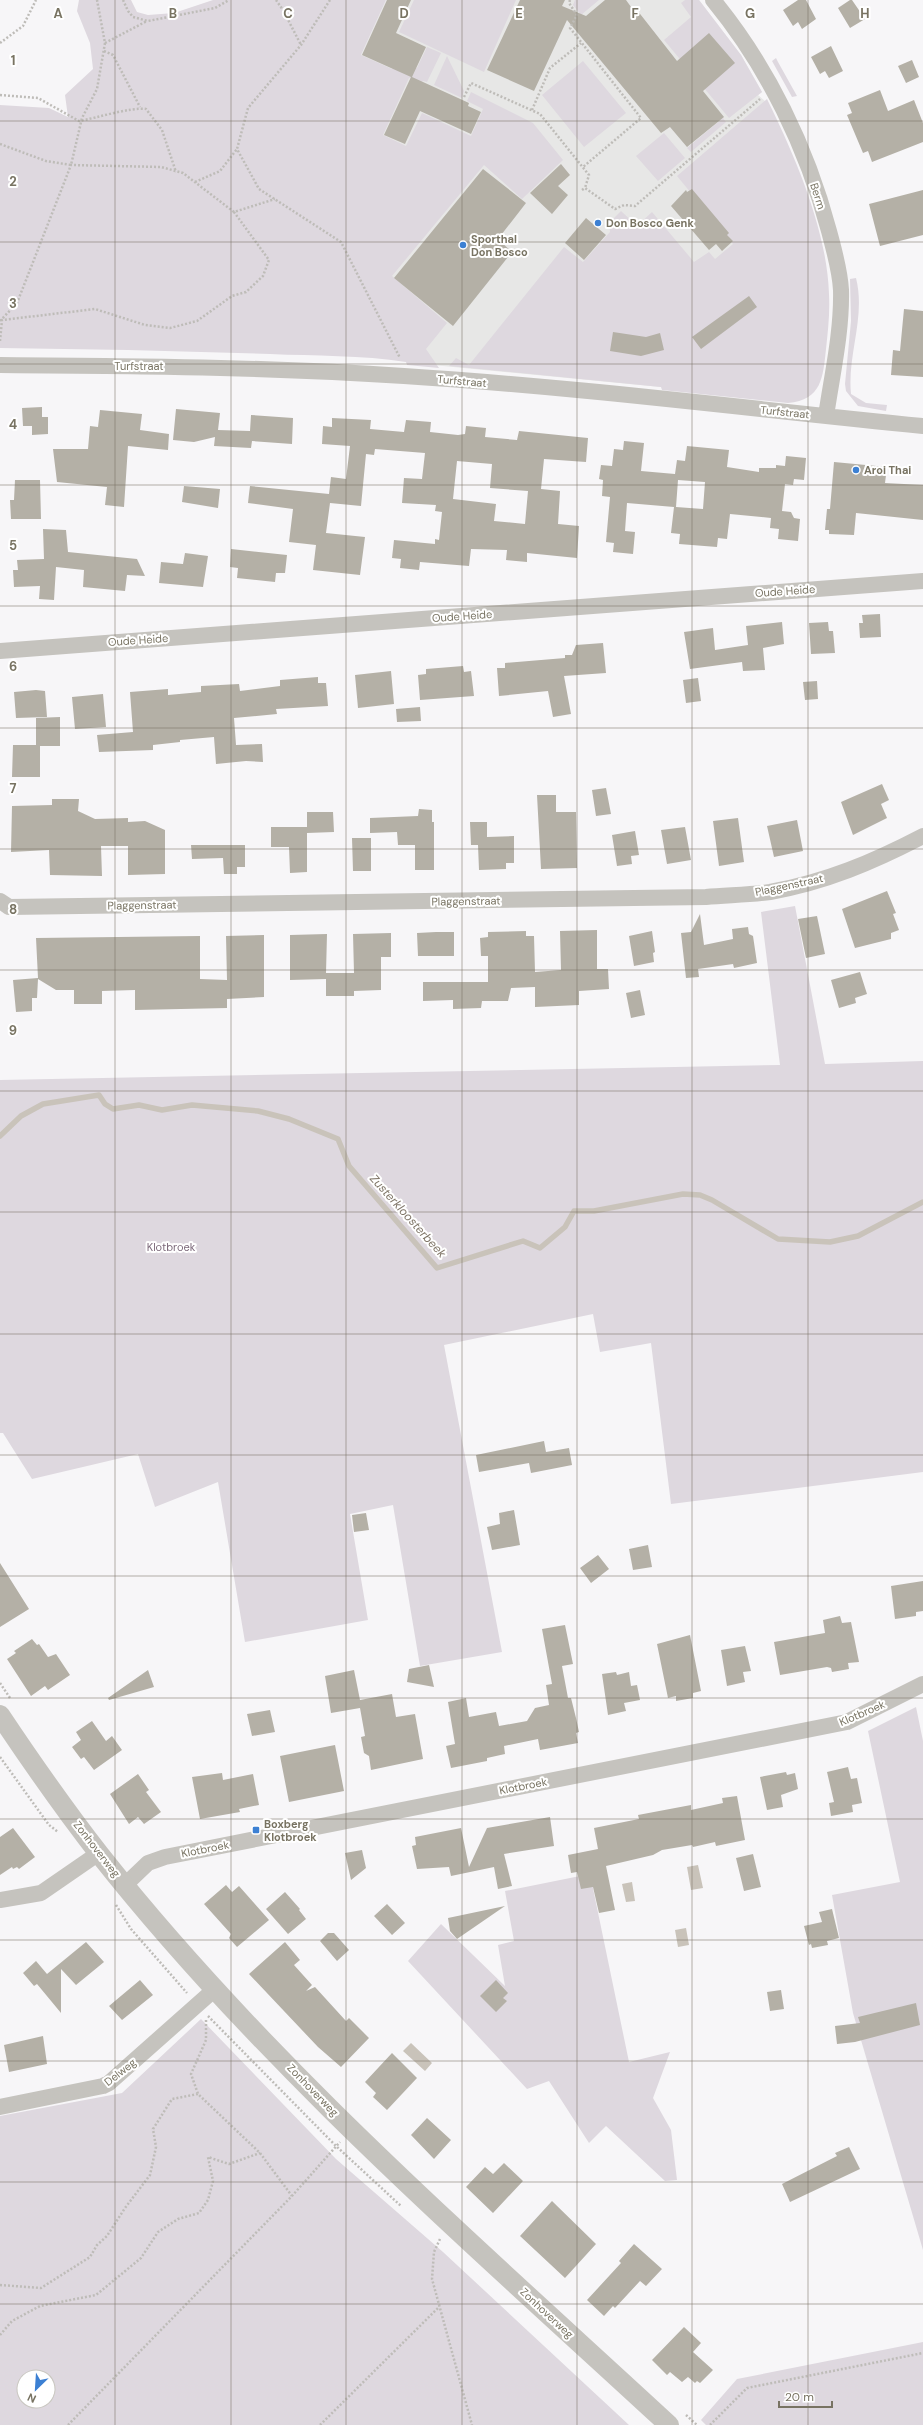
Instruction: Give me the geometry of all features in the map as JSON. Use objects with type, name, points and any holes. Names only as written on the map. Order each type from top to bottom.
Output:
[{"type":"street","name":"Berm","points":[[714,0],[748,47],[773,89],[796,138],[822,204],[836,260],[841,289],[837,340],[826,416]]},
{"type":"street","name":"Turfstraat","points":[[0,365],[199,366],[406,376],[588,391],[923,426]]},
{"type":"street","name":"Oude Heide","points":[[0,651],[923,581]]},
{"type":"street","name":"Plaggenstraat","points":[[0,901],[9,907],[706,897],[770,892],[825,878],[874,861],[923,836]]},
{"type":"street","name":"Klotbroek","points":[[125,1885],[148,1863],[165,1857],[846,1722],[923,1684]]},
{"type":"street","name":"Zonhoverweg","points":[[6,1709],[43,1778],[99,1853],[216,1989],[350,2129],[451,2225],[675,2417]]},
{"type":"street","points":[[0,1900],[42,1893],[99,1853]]},
{"type":"street","name":"Delweg","points":[[0,2107],[103,2086],[109,2083],[216,1989]]},
{"type":"path","points":[[0,43],[23,26],[36,0]]},
{"type":"path","points":[[0,341],[1,320],[17,303],[71,165],[81,120],[96,89],[105,43],[97,0]]},
{"type":"path","points":[[123,0],[128,11],[133,17],[148,21]]},
{"type":"path","points":[[105,43],[148,21],[215,8],[229,0]]},
{"type":"path","points":[[276,0],[283,10],[301,45]]},
{"type":"path","points":[[195,182],[220,171],[238,149],[248,108],[301,45],[330,0]]},
{"type":"path","points":[[570,0],[569,3],[577,15],[570,28],[641,118],[583,168]]},
{"type":"path","points":[[532,110],[550,68],[581,43]]},
{"type":"path","points":[[104,51],[113,56],[140,108]]},
{"type":"path","points":[[464,97],[471,83],[540,114],[589,175],[584,189],[615,209],[624,205],[635,206],[760,99]]},
{"type":"path","points":[[0,95],[38,98],[81,120],[140,108],[146,109],[162,130],[176,172]]},
{"type":"path","points":[[0,144],[46,161],[71,165],[160,167],[183,173],[234,212],[269,260],[263,276],[246,292],[232,296],[197,321],[170,328],[145,325],[95,309],[1,320]]},
{"type":"path","points":[[238,149],[259,188],[341,242],[400,359]]},
{"type":"path","points":[[234,212],[275,199]]},
{"type":"path","points":[[0,1683],[6,1709]]},
{"type":"path","points":[[205,2013],[206,2040],[191,2074],[198,2094],[260,2153],[292,2196]]},
{"type":"path","points":[[0,2285],[41,2288],[90,2257],[97,2245],[107,2236],[125,2208],[150,2175],[156,2148],[153,2129],[172,2098],[198,2094]]},
{"type":"path","points":[[68,2425],[292,2196],[350,2129]]},
{"type":"path","points":[[0,2335],[12,2321],[40,2306],[96,2295],[141,2258],[158,2232],[178,2219],[199,2213],[208,2200],[212,2181],[208,2157],[229,2164],[260,2153]]},
{"type":"path","points":[[451,2225],[439,2240],[434,2252],[432,2279],[472,2425]]},
{"type":"path","points":[[320,2425],[439,2307]]},
{"type":"path","points":[[710,2425],[747,2388],[923,2353]]},
{"type":"path","points":[[675,2417],[697,2425]]},
{"type":"shaded area","name":"Don Bosco Genk","points":[[386,0],[699,0],[741,55],[762,92],[758,95],[765,101],[795,400],[412,363],[332,103],[361,55]]},
{"type":"shaded area","points":[[698,1865],[703,1888],[691,1890],[687,1867]]},
{"type":"shaded area","points":[[632,1882],[635,1901],[626,1902],[622,1884]]},
{"type":"shaded area","points":[[686,1928],[689,1945],[678,1947],[675,1930]]},
{"type":"shaded area","points":[[411,2043],[432,2063],[425,2071],[403,2051]]},
{"type":"green space","points":[[79,0],[131,0],[137,12],[148,15],[174,13],[213,0],[386,0],[361,55],[392,69],[397,59],[417,68],[427,47],[441,53],[427,82],[423,81],[421,83],[409,78],[383,135],[406,146],[422,113],[471,136],[483,109],[467,101],[471,92],[533,123],[563,160],[522,199],[484,165],[392,276],[447,323],[426,349],[439,368],[407,365],[406,362],[373,358],[338,356],[0,348],[0,105],[49,108],[68,117],[65,95],[93,69],[90,43],[77,11]]},
{"type":"green space","points":[[414,0],[516,0],[484,72],[399,32]]},
{"type":"green space","points":[[575,0],[599,0],[581,15],[573,5]]},
{"type":"green space","points":[[685,0],[699,0],[741,55],[762,92],[729,118],[664,40],[691,17],[681,3]]},
{"type":"green space","points":[[447,56],[464,91],[462,98],[434,85]]},
{"type":"green space","points":[[776,58],[797,96],[792,97],[772,61]]},
{"type":"green space","points":[[583,61],[626,113],[584,147],[542,95]]},
{"type":"green space","points":[[767,99],[808,194],[816,219],[827,270],[829,315],[824,369],[819,385],[814,392],[808,397],[799,401],[788,403],[662,390],[661,387],[449,366],[456,358],[469,365],[564,247],[583,262],[610,232],[609,223],[621,211],[637,226],[652,212],[694,262],[709,252],[715,259],[733,244],[677,176]]},
{"type":"green space","points":[[723,118],[726,122],[691,152],[687,148]]},
{"type":"green space","points":[[664,133],[685,158],[658,181],[636,156]]},
{"type":"green space","points":[[856,278],[859,307],[850,379],[851,394],[866,403],[887,405],[886,411],[858,406],[846,391],[845,384],[851,321],[850,279]]},
{"type":"green space","name":"Klotbroek","points":[[795,906],[825,1064],[923,1061],[923,1472],[671,1504],[651,1343],[600,1352],[593,1314],[444,1345],[502,1652],[420,1666],[393,1505],[350,1514],[368,1620],[245,1642],[218,1482],[155,1507],[138,1454],[32,1479],[3,1433],[0,1433],[0,1080],[780,1065],[761,912]]},
{"type":"green space","points":[[916,1707],[923,1741],[923,2250],[853,2013],[832,1895],[900,1882],[868,1731]]},
{"type":"green space","points":[[590,1874],[629,2062],[670,2052],[653,2098],[671,2130],[677,2180],[665,2181],[606,2126],[589,2143],[549,2081],[527,2089],[408,1961],[441,1924],[505,1986],[498,1945],[514,1941],[505,1891]]},
{"type":"green space","points":[[201,2019],[336,2159],[443,2252],[629,2425],[0,2425],[0,2116],[122,2093]]},
{"type":"green space","points":[[923,2342],[923,2425],[706,2425],[701,2420],[737,2379]]},
{"type":"building","points":[[387,0],[411,0],[396,33],[426,47],[412,77],[469,103],[468,106],[481,112],[471,134],[420,111],[405,144],[384,135],[411,77],[362,55]]},
{"type":"building","points":[[520,0],[565,0],[562,6],[586,16],[605,0],[626,0],[634,11],[637,10],[677,61],[709,33],[735,63],[703,91],[724,117],[687,147],[670,127],[661,133],[567,20],[534,91],[487,70]]},
{"type":"building","points":[[798,0],[806,0],[816,19],[802,29],[798,22],[793,26],[783,10]]},
{"type":"building","points":[[852,0],[865,19],[850,28],[838,8]]},
{"type":"building","points":[[831,46],[843,71],[829,78],[825,71],[820,74],[811,57]]},
{"type":"building","points":[[912,60],[919,77],[906,83],[898,66]]},
{"type":"building","points":[[880,90],[888,111],[914,100],[923,123],[923,142],[872,162],[868,151],[863,153],[847,115],[852,113],[848,103]]},
{"type":"building","points":[[561,164],[570,175],[558,186],[568,195],[552,214],[530,193]]},
{"type":"building","name":"Sporthal Don Bosco","points":[[483,169],[526,203],[498,239],[512,252],[453,326],[394,278]]},
{"type":"building","points":[[692,189],[729,233],[727,235],[733,241],[722,251],[716,244],[709,250],[671,206],[686,190],[687,192]]},
{"type":"building","points":[[923,190],[923,235],[880,246],[869,204]]},
{"type":"building","points":[[586,218],[606,235],[584,260],[565,243]]},
{"type":"building","points":[[749,296],[757,307],[701,349],[692,337]]},
{"type":"building","points":[[904,309],[923,311],[923,377],[891,375],[893,350],[900,351]]},
{"type":"building","points":[[613,332],[646,337],[660,333],[664,350],[641,356],[610,351]]},
{"type":"building","points":[[42,407],[42,417],[48,417],[48,434],[32,435],[32,426],[23,426],[22,408]]},
{"type":"building","points":[[176,409],[220,413],[218,430],[250,431],[251,415],[293,418],[292,444],[252,441],[251,448],[214,446],[215,437],[194,442],[173,440]]},
{"type":"building","points":[[100,410],[142,414],[140,430],[169,434],[168,450],[128,446],[124,507],[105,505],[107,487],[57,482],[53,449],[88,449],[90,426],[98,427]]},
{"type":"building","points":[[332,418],[371,420],[370,429],[404,432],[406,420],[431,422],[430,432],[458,435],[465,434],[466,426],[486,428],[485,437],[517,440],[519,431],[588,438],[586,462],[544,459],[541,489],[560,491],[558,524],[579,526],[577,558],[527,553],[527,562],[506,560],[507,550],[471,549],[469,566],[420,562],[419,570],[400,568],[401,559],[392,558],[394,540],[435,544],[435,539],[439,540],[442,512],[435,511],[436,505],[402,503],[404,478],[422,479],[425,453],[375,449],[374,455],[366,454],[361,506],[330,503],[326,533],[365,537],[360,575],[313,570],[316,545],[289,542],[293,509],[248,503],[250,486],[329,494],[331,477],[346,479],[350,446],[322,444],[323,426],[332,427]],"holes":[[[457,461],[492,464],[490,488],[528,491],[525,524],[494,521],[496,504],[453,499]]]},
{"type":"building","points":[[624,441],[644,443],[641,471],[675,474],[677,460],[685,461],[687,446],[729,450],[727,467],[759,472],[759,468],[776,468],[776,465],[785,466],[786,456],[806,458],[804,480],[794,479],[793,485],[785,484],[782,511],[791,512],[794,518],[800,519],[798,541],[778,539],[779,529],[770,528],[771,518],[730,514],[727,539],[718,538],[717,547],[679,544],[680,534],[671,533],[674,507],[627,503],[625,531],[635,532],[633,554],[613,552],[614,543],[606,542],[610,497],[602,496],[603,480],[599,479],[601,465],[612,466],[614,449],[623,450]],"holes":[[[678,480],[705,482],[703,509],[676,507]]]},
{"type":"building","points":[[834,462],[887,467],[885,483],[923,485],[923,520],[856,513],[854,535],[829,534],[829,530],[825,530],[827,509],[830,509]]},
{"type":"building","points":[[15,480],[40,480],[41,519],[11,519],[10,500],[14,500]]},
{"type":"building","points":[[184,486],[220,489],[218,508],[182,502]]},
{"type":"building","points":[[43,529],[66,530],[68,552],[137,559],[145,576],[127,575],[125,591],[83,587],[84,570],[56,567],[54,600],[39,599],[40,586],[14,587],[13,570],[18,570],[17,560],[44,559]]},
{"type":"building","points":[[231,549],[287,555],[285,573],[276,573],[275,582],[237,578],[238,568],[230,567]]},
{"type":"building","points":[[185,553],[208,556],[203,587],[159,583],[161,562],[183,564]]},
{"type":"building","points":[[880,614],[881,637],[860,638],[859,623],[863,623],[862,615]]},
{"type":"building","points":[[782,622],[784,644],[763,648],[765,670],[743,671],[742,662],[690,669],[684,632],[713,628],[715,650],[748,645],[746,626]]},
{"type":"building","points":[[828,622],[829,631],[833,631],[835,653],[811,654],[809,623]]},
{"type":"building","points":[[603,643],[606,673],[564,676],[571,714],[553,717],[548,691],[499,696],[497,668],[505,668],[505,663],[565,658],[565,655],[572,655],[576,645]]},
{"type":"building","points":[[463,666],[464,672],[471,671],[474,696],[420,700],[418,675],[426,674],[426,669]]},
{"type":"building","points":[[391,671],[394,704],[358,708],[355,675]]},
{"type":"building","points":[[318,677],[318,683],[326,683],[328,706],[276,709],[277,714],[234,718],[236,745],[262,744],[263,762],[246,761],[216,764],[214,737],[180,740],[180,742],[153,745],[153,750],[99,752],[97,735],[133,732],[130,692],[168,689],[168,695],[201,692],[201,686],[239,684],[240,691],[280,686],[280,680]]},
{"type":"building","points":[[698,678],[701,701],[686,703],[683,680]]},
{"type":"building","points":[[817,681],[818,699],[805,700],[803,682]]},
{"type":"building","points":[[36,690],[45,691],[47,717],[16,718],[14,692]]},
{"type":"building","points":[[103,694],[106,727],[75,729],[72,697]]},
{"type":"building","points":[[420,707],[421,721],[397,722],[396,709]]},
{"type":"building","points":[[60,717],[60,746],[40,746],[40,777],[12,777],[13,745],[36,745],[36,718]]},
{"type":"building","points":[[882,784],[889,800],[881,804],[887,818],[853,835],[841,802]]},
{"type":"building","points":[[606,788],[611,814],[596,816],[592,790]]},
{"type":"building","points":[[537,795],[556,795],[556,812],[576,812],[577,868],[541,869]]},
{"type":"building","points":[[52,799],[79,799],[78,811],[95,819],[128,818],[128,822],[145,821],[165,830],[165,874],[128,875],[128,846],[101,846],[102,876],[50,875],[49,850],[11,852],[12,806],[52,805]]},
{"type":"building","points":[[419,809],[432,810],[432,822],[434,822],[434,870],[415,870],[415,845],[398,845],[397,832],[370,833],[370,818],[418,816]]},
{"type":"building","points":[[307,812],[333,812],[334,832],[307,833],[307,872],[290,873],[289,847],[271,847],[271,827],[307,827]]},
{"type":"building","points":[[738,818],[744,862],[719,866],[713,821]]},
{"type":"building","points":[[797,820],[803,851],[774,857],[767,826]]},
{"type":"building","points":[[470,822],[487,822],[487,837],[514,836],[514,863],[506,863],[506,869],[479,870],[478,845],[471,845]]},
{"type":"building","points":[[685,827],[691,860],[667,864],[661,830]]},
{"type":"building","points":[[635,831],[639,855],[631,856],[632,864],[617,866],[612,835]]},
{"type":"building","points":[[352,838],[371,838],[371,871],[353,871]]},
{"type":"building","points":[[191,845],[245,845],[245,867],[237,867],[237,874],[224,874],[223,858],[192,859]]},
{"type":"building","points":[[887,891],[896,913],[893,914],[899,930],[891,933],[891,939],[855,948],[842,909]]},
{"type":"building","points":[[700,914],[704,945],[733,939],[732,929],[748,927],[749,934],[753,936],[757,963],[734,968],[733,964],[698,969],[699,977],[686,978],[681,933],[691,932]]},
{"type":"building","points":[[817,916],[825,954],[806,958],[798,919]]},
{"type":"building","points":[[597,930],[597,969],[608,969],[609,989],[579,991],[579,1005],[535,1007],[535,987],[511,988],[508,1001],[482,1001],[481,1008],[453,1009],[453,1000],[423,1001],[423,982],[488,982],[488,956],[481,956],[480,938],[488,937],[488,932],[526,931],[526,936],[534,936],[535,972],[561,970],[560,931]]},
{"type":"building","points":[[652,931],[655,952],[653,953],[654,962],[634,966],[629,936]]},
{"type":"building","points":[[454,932],[454,956],[418,956],[417,933]]},
{"type":"building","points":[[391,933],[391,957],[381,957],[381,990],[354,991],[354,996],[326,996],[326,979],[290,980],[290,935],[327,934],[326,973],[354,973],[353,934]]},
{"type":"building","points":[[264,935],[264,997],[227,999],[227,1008],[135,1010],[135,990],[102,991],[102,1004],[74,1004],[74,990],[56,990],[38,979],[37,998],[32,998],[32,1011],[16,1012],[13,980],[38,978],[36,938],[200,936],[200,979],[227,980],[226,936]]},
{"type":"building","points":[[860,972],[867,994],[855,998],[856,1003],[839,1008],[831,980]]},
{"type":"building","points":[[640,990],[645,1015],[631,1018],[626,993]]},
{"type":"building","points":[[544,1441],[546,1452],[569,1448],[572,1465],[531,1473],[529,1463],[479,1472],[476,1455]]},
{"type":"building","points":[[514,1510],[520,1545],[492,1550],[487,1527],[500,1524],[499,1513]]},
{"type":"building","points":[[366,1513],[369,1530],[354,1532],[352,1515]]},
{"type":"building","points":[[648,1545],[652,1567],[633,1570],[629,1549]]},
{"type":"building","points":[[598,1555],[609,1569],[591,1583],[580,1568]]},
{"type":"building","points":[[0,1563],[29,1609],[0,1627]]},
{"type":"building","points":[[923,1581],[923,1611],[916,1612],[916,1616],[895,1619],[891,1586]]},
{"type":"building","points":[[840,1616],[842,1623],[851,1622],[859,1662],[848,1663],[849,1669],[832,1672],[831,1668],[827,1667],[780,1675],[774,1642],[825,1633],[823,1620]]},
{"type":"building","points":[[565,1625],[573,1664],[562,1666],[568,1698],[571,1698],[579,1732],[576,1733],[578,1743],[540,1750],[538,1739],[504,1746],[505,1754],[487,1758],[487,1761],[451,1768],[446,1746],[455,1744],[448,1702],[466,1698],[469,1717],[496,1712],[499,1726],[527,1721],[535,1708],[549,1705],[546,1685],[552,1684],[542,1629]]},
{"type":"building","points":[[690,1635],[701,1691],[693,1693],[693,1698],[676,1701],[676,1696],[668,1698],[657,1644]]},
{"type":"building","points":[[32,1639],[37,1645],[39,1644],[48,1657],[56,1654],[70,1675],[48,1690],[45,1686],[31,1696],[7,1659],[16,1653],[14,1651]]},
{"type":"building","points":[[745,1646],[751,1671],[743,1672],[745,1682],[727,1686],[721,1650]]},
{"type":"building","points":[[429,1665],[434,1687],[407,1682],[409,1669]]},
{"type":"building","points":[[148,1670],[154,1687],[109,1700],[108,1698]]},
{"type":"building","points":[[354,1670],[360,1700],[392,1694],[396,1717],[415,1714],[423,1759],[371,1770],[369,1756],[364,1753],[361,1737],[365,1736],[360,1708],[331,1713],[325,1676]]},
{"type":"building","points":[[616,1672],[617,1675],[629,1672],[631,1686],[637,1685],[640,1700],[624,1703],[626,1711],[608,1715],[602,1674]]},
{"type":"building","points":[[270,1710],[275,1732],[252,1736],[247,1714]]},
{"type":"building","points":[[92,1721],[106,1741],[112,1736],[122,1750],[94,1770],[84,1757],[81,1759],[72,1747],[81,1740],[76,1732]]},
{"type":"building","points":[[335,1745],[344,1791],[289,1802],[280,1756]]},
{"type":"building","points":[[848,1767],[851,1779],[857,1778],[862,1803],[852,1805],[853,1812],[831,1816],[829,1803],[834,1802],[827,1772]]},
{"type":"building","points":[[786,1772],[787,1775],[795,1773],[798,1789],[781,1795],[783,1807],[767,1810],[760,1777]]},
{"type":"building","points":[[222,1773],[223,1780],[253,1774],[259,1805],[239,1809],[240,1812],[200,1819],[192,1777]]},
{"type":"building","points":[[138,1774],[149,1790],[146,1792],[161,1812],[144,1824],[138,1817],[129,1824],[110,1794]]},
{"type":"building","points":[[737,1796],[745,1840],[716,1846],[715,1842],[693,1847],[692,1845],[662,1850],[653,1855],[606,1866],[615,1910],[599,1913],[593,1887],[581,1889],[577,1872],[571,1873],[568,1855],[598,1849],[594,1828],[639,1819],[638,1815],[691,1805],[691,1810],[723,1803],[722,1798]]},
{"type":"building","points":[[550,1817],[554,1846],[504,1854],[512,1886],[498,1889],[494,1867],[451,1876],[449,1867],[417,1869],[412,1846],[416,1845],[415,1837],[461,1828],[469,1867],[487,1828]]},
{"type":"building","points":[[13,1828],[35,1857],[19,1869],[17,1867],[13,1869],[12,1867],[0,1875],[0,1837]]},
{"type":"building","points":[[362,1850],[366,1868],[351,1880],[345,1853]]},
{"type":"building","points":[[753,1854],[761,1887],[744,1891],[736,1858]]},
{"type":"building","points":[[226,1885],[232,1892],[239,1886],[269,1920],[237,1947],[229,1938],[231,1934],[204,1904]]},
{"type":"building","points":[[285,1892],[300,1909],[299,1910],[306,1919],[288,1934],[266,1909]]},
{"type":"building","points":[[387,1904],[405,1923],[392,1935],[374,1916]]},
{"type":"building","points":[[505,1906],[457,1939],[450,1931],[448,1918]]},
{"type":"building","points":[[832,1909],[839,1938],[827,1941],[828,1945],[812,1948],[811,1944],[809,1945],[804,1926],[822,1922],[819,1912]]},
{"type":"building","points":[[328,1933],[334,1933],[349,1950],[337,1961],[320,1941]]},
{"type":"building","points":[[86,1942],[104,1962],[76,1985],[61,1969],[61,2013],[37,1984],[34,1986],[23,1973],[36,1961],[47,1974]]},
{"type":"building","points":[[285,1942],[300,1960],[294,1965],[312,1985],[306,1991],[315,1987],[346,2021],[349,2018],[369,2038],[341,2067],[318,2047],[249,1974]]},
{"type":"building","points":[[140,1980],[153,1995],[122,2020],[109,2006]]},
{"type":"building","points":[[496,1980],[508,1993],[503,1998],[507,2001],[496,2012],[480,1996]]},
{"type":"building","points":[[781,1990],[784,2009],[770,2011],[767,1992]]},
{"type":"building","points":[[916,2003],[920,2025],[855,2042],[837,2044],[835,2026],[860,2023],[858,2017]]},
{"type":"building","points":[[43,2036],[47,2064],[9,2072],[4,2045]]},
{"type":"building","points":[[392,2053],[417,2078],[387,2110],[373,2097],[376,2093],[365,2082]]},
{"type":"building","points":[[427,2118],[451,2140],[434,2159],[411,2135]]},
{"type":"building","points":[[849,2147],[860,2169],[790,2202],[782,2184],[837,2156],[835,2153]]},
{"type":"building","points":[[504,2163],[523,2181],[493,2213],[466,2187],[485,2167],[493,2174]]},
{"type":"building","points":[[552,2201],[596,2244],[565,2278],[520,2236]]},
{"type":"building","points":[[634,2244],[662,2269],[646,2286],[640,2281],[615,2308],[613,2306],[604,2316],[587,2300],[621,2263],[619,2261]]},
{"type":"building","points":[[684,2327],[701,2343],[693,2352],[713,2370],[700,2383],[697,2381],[695,2383],[688,2377],[682,2382],[670,2372],[667,2375],[652,2360]]},
{"type":"waterway","name":"Zusterkloosterbeek","points":[[0,1136],[21,1116],[43,1104],[99,1095],[105,1104],[113,1109],[139,1105],[162,1110],[192,1105],[258,1111],[289,1119],[338,1139],[349,1166],[437,1268],[523,1241],[540,1248],[565,1227],[574,1211],[594,1211],[683,1194],[700,1195],[712,1200],[778,1239],[830,1242],[858,1236],[923,1202]]},
{"type":"place","name":"Don Bosco Genk","points":[[598,223]]},
{"type":"place","name":"Sporthal Don Bosco","points":[[463,245]]},
{"type":"place","name":"Aroi Thai","points":[[856,470]]},
{"type":"place","name":"Boxberg Klotbroek","points":[[256,1830]]}]
